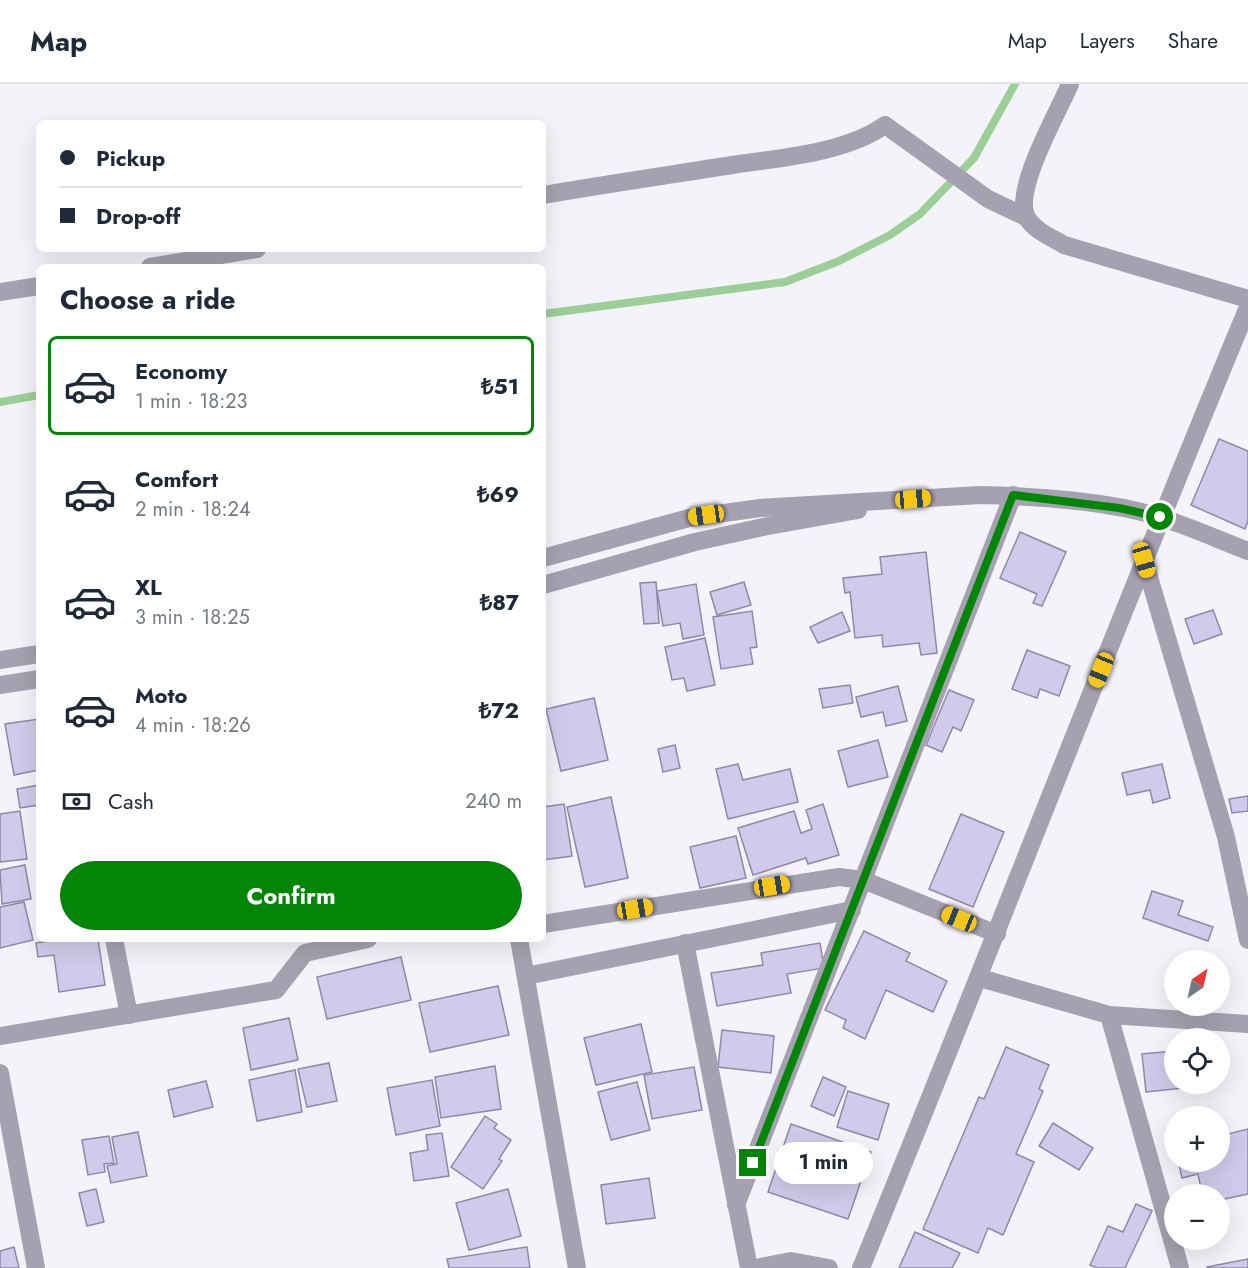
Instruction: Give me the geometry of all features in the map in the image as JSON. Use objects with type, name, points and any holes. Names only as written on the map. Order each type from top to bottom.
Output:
[{"type":"street","points":[[1026,217],[1023,202],[1028,175],[1070,84]]},
{"type":"street","points":[[546,195],[793,156],[851,142],[868,136],[885,125],[974,189],[1008,210],[1026,217],[1038,230],[1064,245],[1248,299]]},
{"type":"street","points":[[168,264],[239,252]]},
{"type":"street","points":[[0,292],[36,286]]},
{"type":"street","points":[[861,1268],[980,978],[1160,517],[1248,307]]},
{"type":"street","points":[[736,1205],[1013,495]]},
{"type":"street","points":[[546,557],[689,518],[783,506],[1013,495],[1119,508],[1160,517],[1248,550]]},
{"type":"street","points":[[546,584],[706,540],[913,499]]},
{"type":"street","points":[[1144,560],[1226,837],[1248,940]]},
{"type":"street","points":[[0,660],[36,654]]},
{"type":"street","points":[[0,685],[36,679]]},
{"type":"street","points":[[546,924],[839,877],[863,880],[997,934]]},
{"type":"street","points":[[526,976],[852,910]]},
{"type":"street","points":[[115,942],[129,1014]]},
{"type":"street","points":[[0,1036],[276,990],[305,953],[354,942]]},
{"type":"street","points":[[520,942],[577,1268]]},
{"type":"street","points":[[685,944],[749,1268]]},
{"type":"street","points":[[980,978],[1109,1015],[1248,1024]]},
{"type":"street","points":[[1109,1015],[1180,1268]]},
{"type":"street","points":[[0,1073],[36,1268]]},
{"type":"street","points":[[756,1268],[791,1261],[829,1268]]},
{"type":"building","points":[[1219,439],[1248,451],[1248,521],[1245,529],[1191,505]]},
{"type":"building","points":[[1020,532],[1066,552],[1042,606],[1033,603],[1037,594],[1000,578]]},
{"type":"building","points":[[926,552],[937,653],[921,655],[919,643],[883,647],[882,635],[855,638],[850,592],[845,593],[843,578],[882,574],[880,557]]},
{"type":"building","points":[[656,582],[659,623],[644,624],[640,583]]},
{"type":"building","points":[[744,582],[751,605],[717,615],[710,592]]},
{"type":"building","points":[[696,584],[704,635],[683,639],[680,623],[663,626],[657,591]]},
{"type":"building","points":[[1213,610],[1222,634],[1194,644],[1185,619]]},
{"type":"building","points":[[752,611],[757,647],[750,648],[753,664],[721,669],[713,617]]},
{"type":"building","points":[[842,612],[850,631],[818,643],[810,627]]},
{"type":"building","points":[[705,638],[715,685],[687,691],[684,678],[672,680],[665,647]]},
{"type":"building","points":[[1027,650],[1070,666],[1059,696],[1040,689],[1037,698],[1012,689]]},
{"type":"building","points":[[850,685],[853,703],[823,708],[819,689]]},
{"type":"building","points":[[898,686],[907,721],[886,726],[883,712],[861,717],[856,697]]},
{"type":"building","points":[[949,690],[974,700],[961,731],[953,727],[942,752],[926,745]]},
{"type":"building","points":[[594,698],[608,760],[561,771],[546,709]]},
{"type":"building","points":[[36,719],[36,771],[14,775],[5,724]]},
{"type":"building","points":[[878,740],[888,777],[848,787],[838,751]]},
{"type":"building","points":[[675,745],[680,768],[663,772],[658,749]]},
{"type":"building","points":[[738,764],[743,780],[790,769],[798,802],[728,819],[716,769]]},
{"type":"building","points":[[1162,764],[1170,798],[1153,803],[1150,790],[1127,795],[1122,773]]},
{"type":"building","points":[[36,786],[36,805],[20,808],[17,789]]},
{"type":"building","points":[[1248,796],[1248,811],[1232,813],[1229,799]]},
{"type":"building","points":[[611,797],[628,878],[585,887],[567,807]]},
{"type":"building","points":[[564,804],[572,856],[546,860],[546,807]]},
{"type":"building","points":[[823,804],[839,855],[808,864],[806,858],[753,875],[738,828],[794,811],[801,833],[812,829],[806,810]]},
{"type":"building","points":[[20,811],[27,859],[0,862],[0,814]]},
{"type":"building","points":[[961,814],[1004,832],[973,907],[929,889]]},
{"type":"building","points":[[736,836],[746,878],[700,888],[690,847]]},
{"type":"building","points":[[25,865],[31,899],[2,904],[0,870]]},
{"type":"building","points":[[1152,891],[1183,901],[1178,915],[1213,927],[1208,941],[1143,918]]},
{"type":"building","points":[[24,902],[33,940],[0,948],[0,907]]},
{"type":"building","points":[[864,931],[910,953],[906,961],[947,981],[933,1012],[886,990],[865,1039],[843,1028],[846,1020],[825,1010]]},
{"type":"building","points":[[98,942],[105,985],[59,992],[54,955],[38,957],[36,943]]},
{"type":"building","points":[[820,943],[824,968],[787,974],[791,993],[717,1006],[711,973],[763,965],[761,953]]},
{"type":"building","points":[[401,957],[411,1000],[327,1019],[317,977]]},
{"type":"building","points":[[498,986],[509,1035],[430,1052],[419,1003]]},
{"type":"building","points":[[289,1018],[298,1060],[251,1070],[243,1028]]},
{"type":"building","points":[[641,1024],[652,1072],[596,1085],[584,1038]]},
{"type":"building","points":[[722,1030],[774,1036],[771,1073],[718,1067]]},
{"type":"building","points":[[1006,1047],[1049,1065],[1039,1089],[1043,1091],[1016,1154],[1034,1162],[1003,1235],[988,1228],[978,1253],[923,1229],[979,1097],[984,1099]]},
{"type":"building","points":[[1164,1052],[1164,1090],[1146,1092],[1142,1054]]},
{"type":"building","points":[[329,1063],[337,1101],[307,1107],[298,1069]]},
{"type":"building","points":[[495,1066],[501,1109],[441,1118],[435,1077]]},
{"type":"building","points":[[694,1067],[702,1110],[652,1119],[644,1075]]},
{"type":"building","points":[[295,1070],[302,1112],[257,1121],[249,1080]]},
{"type":"building","points":[[823,1077],[846,1087],[834,1116],[811,1106]]},
{"type":"building","points":[[432,1080],[440,1126],[396,1135],[387,1088]]},
{"type":"building","points":[[206,1081],[213,1107],[174,1117],[168,1090]]},
{"type":"building","points":[[637,1082],[650,1130],[611,1140],[598,1092]]},
{"type":"building","points":[[848,1091],[889,1104],[878,1140],[837,1127]]},
{"type":"building","points":[[485,1116],[497,1124],[494,1128],[511,1140],[499,1159],[502,1161],[483,1189],[451,1167]]},
{"type":"building","points":[[1053,1123],[1093,1148],[1079,1170],[1039,1146]]},
{"type":"building","points":[[791,1124],[871,1152],[848,1219],[768,1192]]},
{"type":"building","points":[[1248,1129],[1248,1194],[1230,1198],[1230,1184],[1200,1184],[1198,1174],[1182,1178],[1181,1172],[1230,1172],[1230,1134]]},
{"type":"building","points":[[138,1132],[147,1176],[111,1183],[107,1166],[117,1164],[112,1137]]},
{"type":"building","points":[[442,1133],[449,1176],[414,1181],[410,1153],[428,1150],[426,1135]]},
{"type":"building","points":[[109,1136],[114,1163],[104,1164],[105,1172],[88,1175],[82,1140]]},
{"type":"building","points":[[649,1178],[655,1218],[606,1224],[601,1185]]},
{"type":"building","points":[[96,1189],[104,1222],[87,1226],[79,1193]]},
{"type":"building","points":[[508,1189],[521,1236],[469,1250],[456,1203]]},
{"type":"building","points":[[1136,1204],[1152,1211],[1125,1268],[1097,1268],[1090,1265],[1108,1226],[1123,1232]]},
{"type":"building","points":[[915,1232],[960,1253],[952,1268],[899,1268]]},
{"type":"building","points":[[14,1247],[19,1268],[0,1268],[0,1251]]},
{"type":"building","points":[[527,1247],[530,1268],[449,1268],[447,1259]]},
{"type":"building","points":[[1248,1259],[1248,1268],[1207,1267]]},
{"type":"waterway","points":[[546,314],[785,282],[839,261],[890,235],[920,214],[974,158],[1015,84]]},
{"type":"waterway","points":[[0,402],[36,396]]},
{"type":"route","points":[[753,1163],[1013,495],[1119,508],[1160,517]]}]
